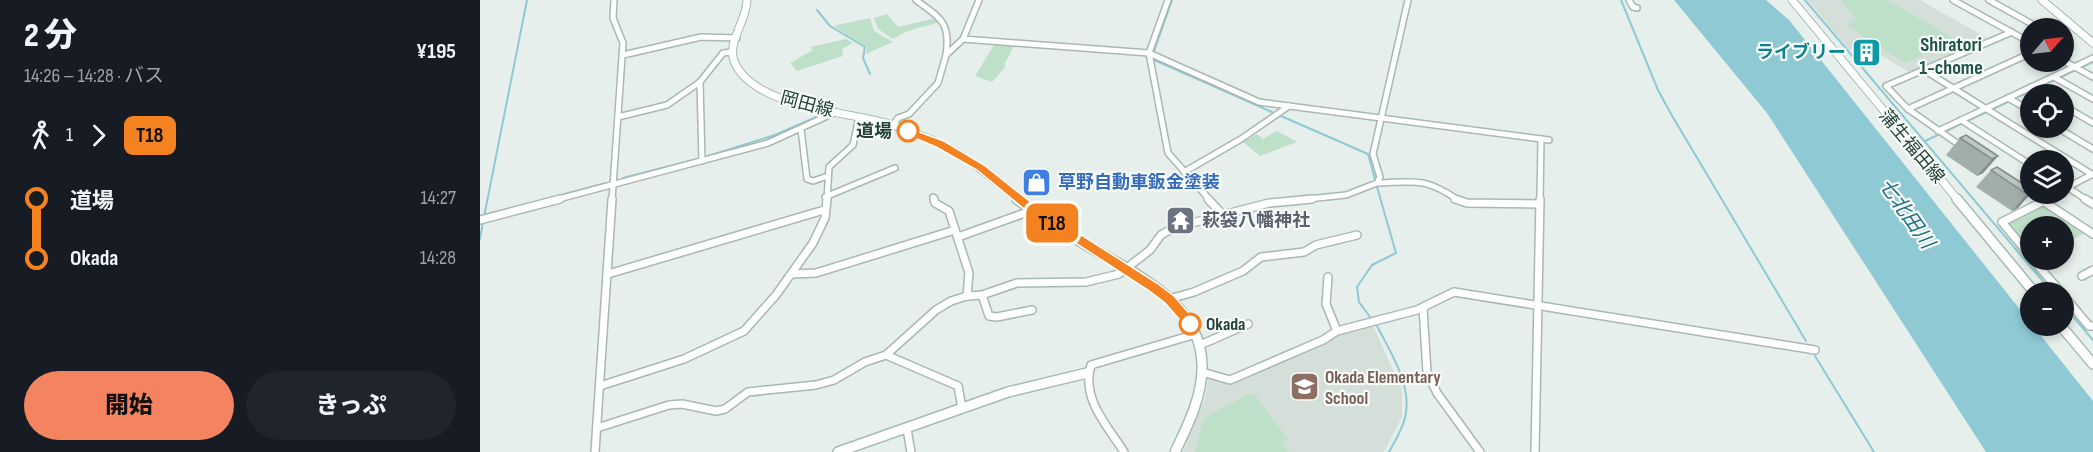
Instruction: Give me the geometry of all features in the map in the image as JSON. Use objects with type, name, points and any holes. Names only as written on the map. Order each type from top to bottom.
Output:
[{"type":"street","points":[[595,452],[623,43],[613,18],[614,0]]},
{"type":"street","points":[[618,117],[667,105],[700,82],[723,53],[732,52],[748,11],[747,0]]},
{"type":"street","points":[[893,125],[898,118],[909,114],[938,83],[949,39],[946,23],[916,0]]},
{"type":"street","points":[[946,55],[963,39],[979,0]]},
{"type":"street","points":[[1168,0],[1149,53],[1168,153],[1223,215]]},
{"type":"street","points":[[1377,183],[1380,177],[1373,154],[1408,0]]},
{"type":"street","points":[[1629,0],[1633,7],[1637,8]]},
{"type":"street","name":"蒲生福田線","points":[[1792,0],[2026,282]]},
{"type":"street","points":[[1953,0],[2020,37]]},
{"type":"street","points":[[1989,0],[2021,18]]},
{"type":"street","points":[[2042,0],[2093,43]]},
{"type":"street","points":[[1963,147],[1908,109],[1886,86],[2012,32]]},
{"type":"street","points":[[622,55],[701,37],[736,38]]},
{"type":"street","points":[[963,39],[1149,53],[1250,99],[1549,140]]},
{"type":"street","name":"岡田線","points":[[732,52],[733,60],[742,72],[778,98],[797,105],[893,125],[962,155],[1033,210],[1169,299],[1184,315],[1196,334],[1200,345],[1202,372],[1197,397],[1175,452]]},
{"type":"street","points":[[1908,109],[2020,58]]},
{"type":"street","points":[[2044,84],[2093,58]]},
{"type":"street","points":[[2074,66],[2093,77]]},
{"type":"street","points":[[1924,69],[2093,174]]},
{"type":"street","points":[[2056,78],[2093,99]]},
{"type":"street","points":[[700,82],[702,161]]},
{"type":"street","points":[[1940,132],[2020,95]]},
{"type":"street","points":[[2011,99],[2020,104]]},
{"type":"street","points":[[1184,172],[1290,106]]},
{"type":"street","points":[[480,220],[768,143],[836,112]]},
{"type":"street","points":[[2074,112],[2093,123]]},
{"type":"street","points":[[600,386],[684,360],[744,332],[752,325],[794,274],[825,219],[829,166],[853,145],[858,121],[864,118]]},
{"type":"street","points":[[1963,122],[2020,158]]},
{"type":"street","points":[[801,129],[807,179],[813,181],[828,176]]},
{"type":"street","points":[[2074,138],[2093,149]]},
{"type":"street","points":[[1535,452],[1541,139]]},
{"type":"street","points":[[825,197],[895,168]]},
{"type":"street","points":[[2074,184],[2093,174]]},
{"type":"street","points":[[597,428],[669,405],[682,404],[716,411],[725,408],[748,392],[816,385],[834,380],[865,362],[886,355],[936,310],[951,301],[967,296],[982,295],[1017,283],[1086,282],[1127,270],[1150,250],[1161,235],[1173,228],[1269,203],[1346,195],[1377,183],[1419,182],[1436,185],[1459,201],[1467,203],[1539,204]]},
{"type":"street","points":[[2074,193],[2093,204]]},
{"type":"street","points":[[933,197],[935,203],[949,212],[969,273],[967,296]]},
{"type":"street","points":[[2020,244],[2002,222],[2037,204]]},
{"type":"street","points":[[2048,204],[2093,234]]},
{"type":"street","points":[[608,274],[824,210]]},
{"type":"street","points":[[794,274],[816,273],[1033,210]]},
{"type":"street","points":[[1169,299],[1194,292],[1243,271],[1261,257],[1304,252],[1316,245],[1357,235]]},
{"type":"street","points":[[2042,270],[2052,282]]},
{"type":"street","points":[[2082,276],[2093,270]]},
{"type":"street","points":[[1328,277],[1326,304],[1336,331]]},
{"type":"street","points":[[1202,372],[1230,380],[1323,340],[1336,331],[1423,308],[1454,292],[1815,350]]},
{"type":"street","points":[[982,295],[989,316],[998,317],[1032,310]]},
{"type":"street","points":[[1423,308],[1427,372],[1437,393],[1480,452]]},
{"type":"street","points":[[2074,308],[2089,326],[2093,326]]},
{"type":"street","points":[[1200,345],[1248,324]]},
{"type":"street","points":[[1124,452],[1101,419],[1091,395],[1087,373],[1091,365],[1196,334]]},
{"type":"street","points":[[2069,336],[2093,364]]},
{"type":"street","points":[[886,355],[909,361],[923,371],[958,386],[962,408]]},
{"type":"street","points":[[838,452],[1008,392],[1087,373]]},
{"type":"street","points":[[907,429],[911,452]]},
{"type":"shaded area","points":[[1808,0],[1920,0],[1987,38],[1909,72],[1864,45],[1849,50]]},
{"type":"shaded area","name":"Okada Elementary School","points":[[1372,323],[1402,390],[1402,417],[1384,452],[1183,452],[1205,398],[1209,378],[1213,376],[1227,384],[1326,343],[1337,335]]},
{"type":"green space","points":[[1840,0],[1887,0],[1955,39],[1906,63],[1847,26],[1856,18]]},
{"type":"green space","points":[[887,14],[898,27],[932,19],[940,22],[911,30],[893,39],[878,29],[874,18]]},
{"type":"green space","points":[[870,18],[874,31],[893,42],[866,54],[867,47],[833,26]]},
{"type":"green space","points":[[846,39],[853,43],[842,49],[843,56],[797,71],[790,63],[813,50],[810,47]]},
{"type":"green space","points":[[994,45],[1014,46],[1004,65],[1006,66],[992,82],[975,76]]},
{"type":"green space","points":[[1277,131],[1297,142],[1260,156],[1243,142],[1257,134],[1263,139]]},
{"type":"green space","points":[[2042,204],[2060,216],[2022,216]]},
{"type":"green space","points":[[2020,217],[2020,238],[2009,224]]},
{"type":"green space","points":[[2074,226],[2085,233],[2074,239]]},
{"type":"green space","points":[[1249,394],[1255,395],[1288,439],[1282,443],[1289,452],[1195,452],[1204,418]]},
{"type":"water","name":"七北田川","points":[[1674,0],[1766,0],[1789,20],[2020,310],[2020,336],[2041,336],[2093,401],[2093,452],[1986,452],[1767,113]]},
{"type":"building","points":[[1966,135],[1998,156],[1992,159],[1960,138]]},
{"type":"building","points":[[1997,167],[2020,182],[2020,189],[1991,170]]},
{"type":"waterway","points":[[484,217],[527,0]]},
{"type":"waterway","points":[[1153,54],[1172,0]]},
{"type":"waterway","points":[[1621,0],[1658,90],[1671,114],[1806,341]]},
{"type":"waterway","points":[[1805,0],[2044,282]]},
{"type":"waterway","points":[[817,10],[830,26],[865,47],[863,58],[870,74]]},
{"type":"waterway","points":[[1152,59],[1272,112]]},
{"type":"waterway","points":[[1925,141],[2093,62]]},
{"type":"waterway","points":[[708,156],[775,135],[821,115]]},
{"type":"waterway","points":[[1281,116],[1368,154],[1375,179]]},
{"type":"waterway","points":[[623,178],[697,159]]},
{"type":"waterway","points":[[557,196],[606,183]]},
{"type":"waterway","points":[[1370,317],[1359,302],[1357,287],[1372,265],[1396,253],[1377,187]]},
{"type":"waterway","points":[[480,239],[483,222]]},
{"type":"waterway","points":[[2074,318],[2093,340]]},
{"type":"waterway","points":[[1376,324],[1399,369],[1406,393],[1405,418],[1389,452]]},
{"type":"waterway","points":[[1815,356],[1874,452]]},
{"type":"bus line","name":"T18","points":[[908,131],[940,144],[980,167],[1003,188],[1033,210],[1152,286],[1169,299],[1190,324]]},
{"type":"place","name":"ライブリー","points":[[1867,52]]},
{"type":"place","name":"道場","points":[[908,131]]},
{"type":"place","name":"草野自動車鈑金塗装","points":[[1037,182]]},
{"type":"place","name":"萩袋八幡神社","points":[[1181,220]]},
{"type":"place","name":"Okada","points":[[1190,324]]},
{"type":"place","name":"Okada Elementary School","points":[[1304,387]]},
{"type":"district","name":"Shiratori 1-chome","points":[[1951,56]]}]
